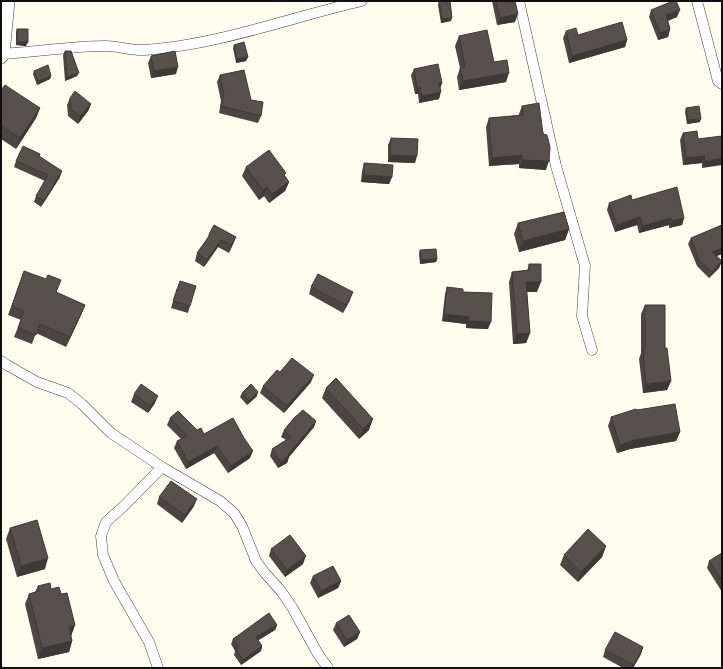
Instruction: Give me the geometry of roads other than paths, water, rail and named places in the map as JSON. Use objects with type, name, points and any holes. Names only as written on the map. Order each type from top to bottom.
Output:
[{"type":"street","points":[[8,1],[2,55],[107,46],[144,50],[190,44],[240,33],[322,10],[362,1]]},
{"type":"street","points":[[519,1],[556,166],[585,266],[582,316],[592,350]]},
{"type":"street","points":[[696,1],[718,81],[722,84]]},
{"type":"street","points":[[1,361],[38,382],[68,393],[82,404],[111,433],[162,467],[220,501],[234,513],[242,526],[256,560],[292,607],[318,654],[328,668]]},
{"type":"street","points":[[158,668],[149,642],[114,582],[103,555],[101,536],[106,522],[162,467]]}]
